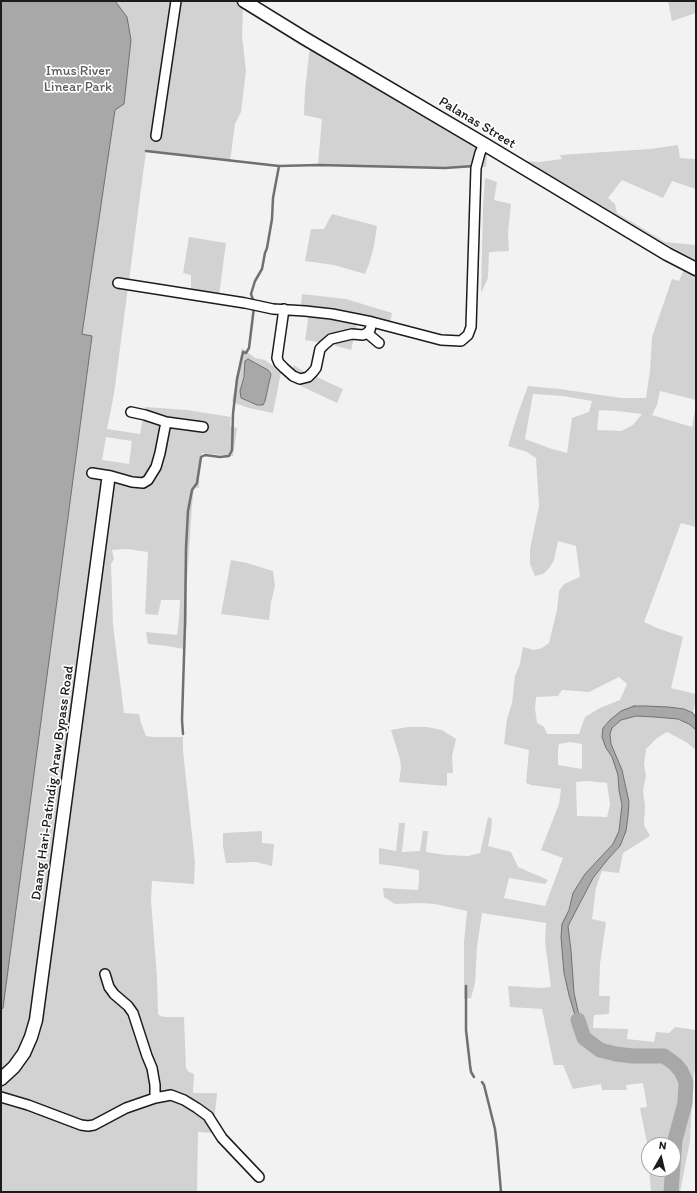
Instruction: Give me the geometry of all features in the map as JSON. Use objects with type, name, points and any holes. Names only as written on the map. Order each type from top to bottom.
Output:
[{"type":"main road","name":"Palanas Street","points":[[244,1],[696,270]]},
{"type":"main road","name":"Daang Hari-Patindig Araw Bypass Road","points":[[1,1079],[14,1067],[24,1053],[36,1020],[108,481]]},
{"type":"street","points":[[156,136],[176,1]]},
{"type":"street","points":[[118,283],[245,303],[273,309],[304,310],[332,314],[372,322],[441,340],[461,341],[468,335],[471,327],[476,168],[484,144]]},
{"type":"street","points":[[284,309],[277,358],[278,363],[293,376],[300,379],[308,377],[313,372],[316,368],[320,349],[331,339],[352,334],[363,335],[370,330],[372,322]]},
{"type":"street","points":[[367,333],[379,343]]},
{"type":"street","points":[[131,412],[166,422],[203,428]]},
{"type":"street","points":[[92,472],[132,482],[143,483],[148,480],[156,467],[166,422]]},
{"type":"street","points":[[105,974],[109,987],[114,994],[134,1013],[152,1068],[155,1098]]},
{"type":"street","points":[[1,1097],[28,1105],[81,1125],[88,1126],[94,1125],[126,1108],[155,1098],[171,1095],[184,1100],[208,1116],[222,1138],[259,1176]]},
{"type":"green space","points":[[1,1],[237,1],[243,5],[242,36],[246,71],[241,112],[235,124],[230,161],[146,151],[114,394],[107,429],[140,434],[145,407],[187,410],[231,417],[230,426],[237,428],[233,456],[202,453],[199,488],[194,487],[192,505],[187,581],[187,621],[184,649],[148,644],[146,632],[177,635],[180,600],[161,600],[158,615],[145,614],[148,552],[127,549],[112,550],[114,559],[111,564],[113,625],[124,713],[139,714],[146,736],[183,737],[183,751],[195,863],[194,884],[152,881],[151,900],[157,977],[158,1014],[165,1017],[184,1017],[186,1068],[189,1072],[194,1074],[193,1093],[217,1093],[213,1133],[198,1132],[197,1192],[1,1192]],"holes":[[[106,437],[132,441],[129,464],[102,460]]]},
{"type":"green space","points":[[668,1],[696,1],[696,13],[672,21]]},
{"type":"green space","points":[[310,46],[411,110],[487,153],[486,167],[445,168],[318,165],[322,119],[304,115]]},
{"type":"green space","points":[[678,145],[680,158],[696,159],[696,189],[672,181],[663,198],[622,180],[608,198],[615,204],[617,213],[665,242],[696,245],[696,260],[524,161],[540,162],[562,159],[560,155],[650,149]]},
{"type":"green space","points":[[485,178],[497,182],[494,200],[511,204],[508,232],[509,251],[489,252],[488,278],[481,293],[483,207]]},
{"type":"green space","points":[[332,214],[377,226],[374,246],[365,274],[334,265],[305,261],[311,229],[324,229]]},
{"type":"green space","points":[[189,237],[226,243],[219,295],[191,290],[191,275],[183,273]]},
{"type":"green space","points":[[684,269],[696,275],[696,400],[660,391],[657,405],[652,415],[692,427],[696,404],[696,527],[681,523],[644,622],[683,637],[671,688],[696,694],[696,700],[693,713],[684,709],[610,719],[606,748],[612,757],[618,775],[622,805],[619,831],[613,844],[585,874],[573,893],[569,910],[562,924],[564,973],[579,1029],[584,1037],[574,994],[568,926],[593,878],[620,846],[629,802],[622,770],[611,744],[610,734],[612,728],[621,720],[636,716],[678,719],[689,724],[696,730],[696,750],[686,742],[667,732],[657,738],[646,749],[644,765],[646,775],[643,791],[645,806],[644,825],[650,836],[623,853],[619,873],[602,871],[596,888],[592,919],[606,922],[600,964],[599,996],[610,996],[609,1014],[594,1015],[593,1028],[628,1029],[627,1039],[654,1042],[656,1032],[669,1033],[675,1027],[696,1030],[696,1062],[693,1081],[690,1141],[680,1192],[651,1192],[650,1177],[681,1177],[681,1137],[646,1137],[640,1108],[647,1107],[643,1083],[626,1085],[627,1090],[602,1090],[601,1084],[573,1089],[563,1065],[554,1065],[542,1009],[510,1007],[508,986],[541,988],[551,987],[545,942],[546,923],[482,913],[477,947],[475,983],[471,998],[464,999],[464,943],[467,911],[435,904],[395,904],[384,897],[383,888],[418,890],[419,870],[379,864],[379,848],[396,851],[399,823],[405,823],[402,852],[420,851],[423,831],[428,831],[426,852],[468,856],[480,853],[488,817],[492,819],[488,846],[511,852],[518,867],[548,880],[545,884],[509,878],[504,898],[545,906],[563,858],[541,850],[559,804],[561,789],[526,783],[529,750],[504,744],[507,719],[512,703],[515,676],[520,664],[523,647],[534,650],[542,648],[549,643],[557,610],[559,591],[564,584],[580,577],[576,546],[558,541],[554,560],[550,567],[543,574],[535,576],[530,564],[530,549],[539,506],[536,458],[527,452],[508,446],[528,386],[621,398],[646,398],[650,371],[652,337],[672,279],[679,281]],"holes":[[[533,394],[563,396],[592,401],[589,412],[572,418],[567,453],[525,439]],[[599,410],[616,411],[642,414],[633,425],[621,431],[597,430]],[[619,677],[627,684],[620,700],[600,708],[585,717],[579,734],[547,734],[544,727],[537,723],[535,708],[536,697],[558,696],[562,690],[589,692]],[[570,742],[582,744],[582,769],[558,765],[559,744]],[[587,781],[607,783],[610,805],[607,817],[577,816],[576,782]]]},
{"type":"green space","points":[[302,294],[346,299],[392,313],[390,323],[359,316],[351,350],[330,344],[305,340],[310,307],[301,306]]},
{"type":"green space","points":[[242,348],[255,358],[265,360],[281,372],[273,413],[249,408],[232,402]],"holes":[[[248,359],[268,370],[271,374],[265,401],[257,405],[246,401],[240,391]]]},
{"type":"green space","points":[[294,365],[301,370],[343,389],[337,403],[303,387],[289,378]]},
{"type":"green space","points":[[231,560],[273,571],[275,586],[269,620],[221,614]]},
{"type":"green space","points":[[408,727],[427,727],[442,730],[456,739],[452,756],[453,773],[447,773],[447,786],[399,782],[401,768],[400,759],[391,730]]},
{"type":"green space","points":[[262,831],[262,843],[274,844],[272,866],[256,862],[226,863],[223,846],[223,833]]},
{"type":"shaded area","name":"Imus River Linear Park","points":[[1,1],[115,1],[127,17],[131,40],[124,104],[115,110],[82,334],[92,336],[3,1008],[1,1010]]},
{"type":"shaded area","points":[[248,359],[268,370],[271,374],[263,405],[257,405],[241,398],[240,391],[244,377],[245,361]]},
{"type":"shaded area","points":[[634,706],[684,709],[693,713],[696,718],[696,730],[689,724],[678,719],[636,716],[621,720],[612,728],[610,734],[611,744],[622,770],[629,802],[626,831],[620,846],[593,878],[568,926],[574,993],[584,1038],[579,1029],[564,973],[561,937],[562,924],[569,910],[573,893],[585,874],[613,844],[619,831],[622,805],[618,775],[612,757],[606,748],[602,737],[603,728],[621,711]]},
{"type":"waterway","points":[[146,151],[279,166],[318,165],[445,168],[474,166]]},
{"type":"waterway","points":[[254,303],[251,294],[255,281],[262,269],[267,248],[272,219],[273,198],[279,166]]},
{"type":"waterway","points":[[183,734],[182,720],[188,511],[192,490],[197,483],[201,457],[205,455],[220,457],[229,456],[232,450],[233,414],[237,379],[243,352],[246,353],[249,348],[254,307]]},
{"type":"waterway","points":[[466,986],[466,1030],[471,1072],[474,1077]]},
{"type":"waterway","points":[[578,1020],[584,1038],[600,1050],[632,1056],[664,1056],[675,1064],[681,1071],[686,1082],[685,1103],[675,1140],[671,1192]]},
{"type":"waterway","points":[[482,1082],[495,1129],[501,1192]]}]
